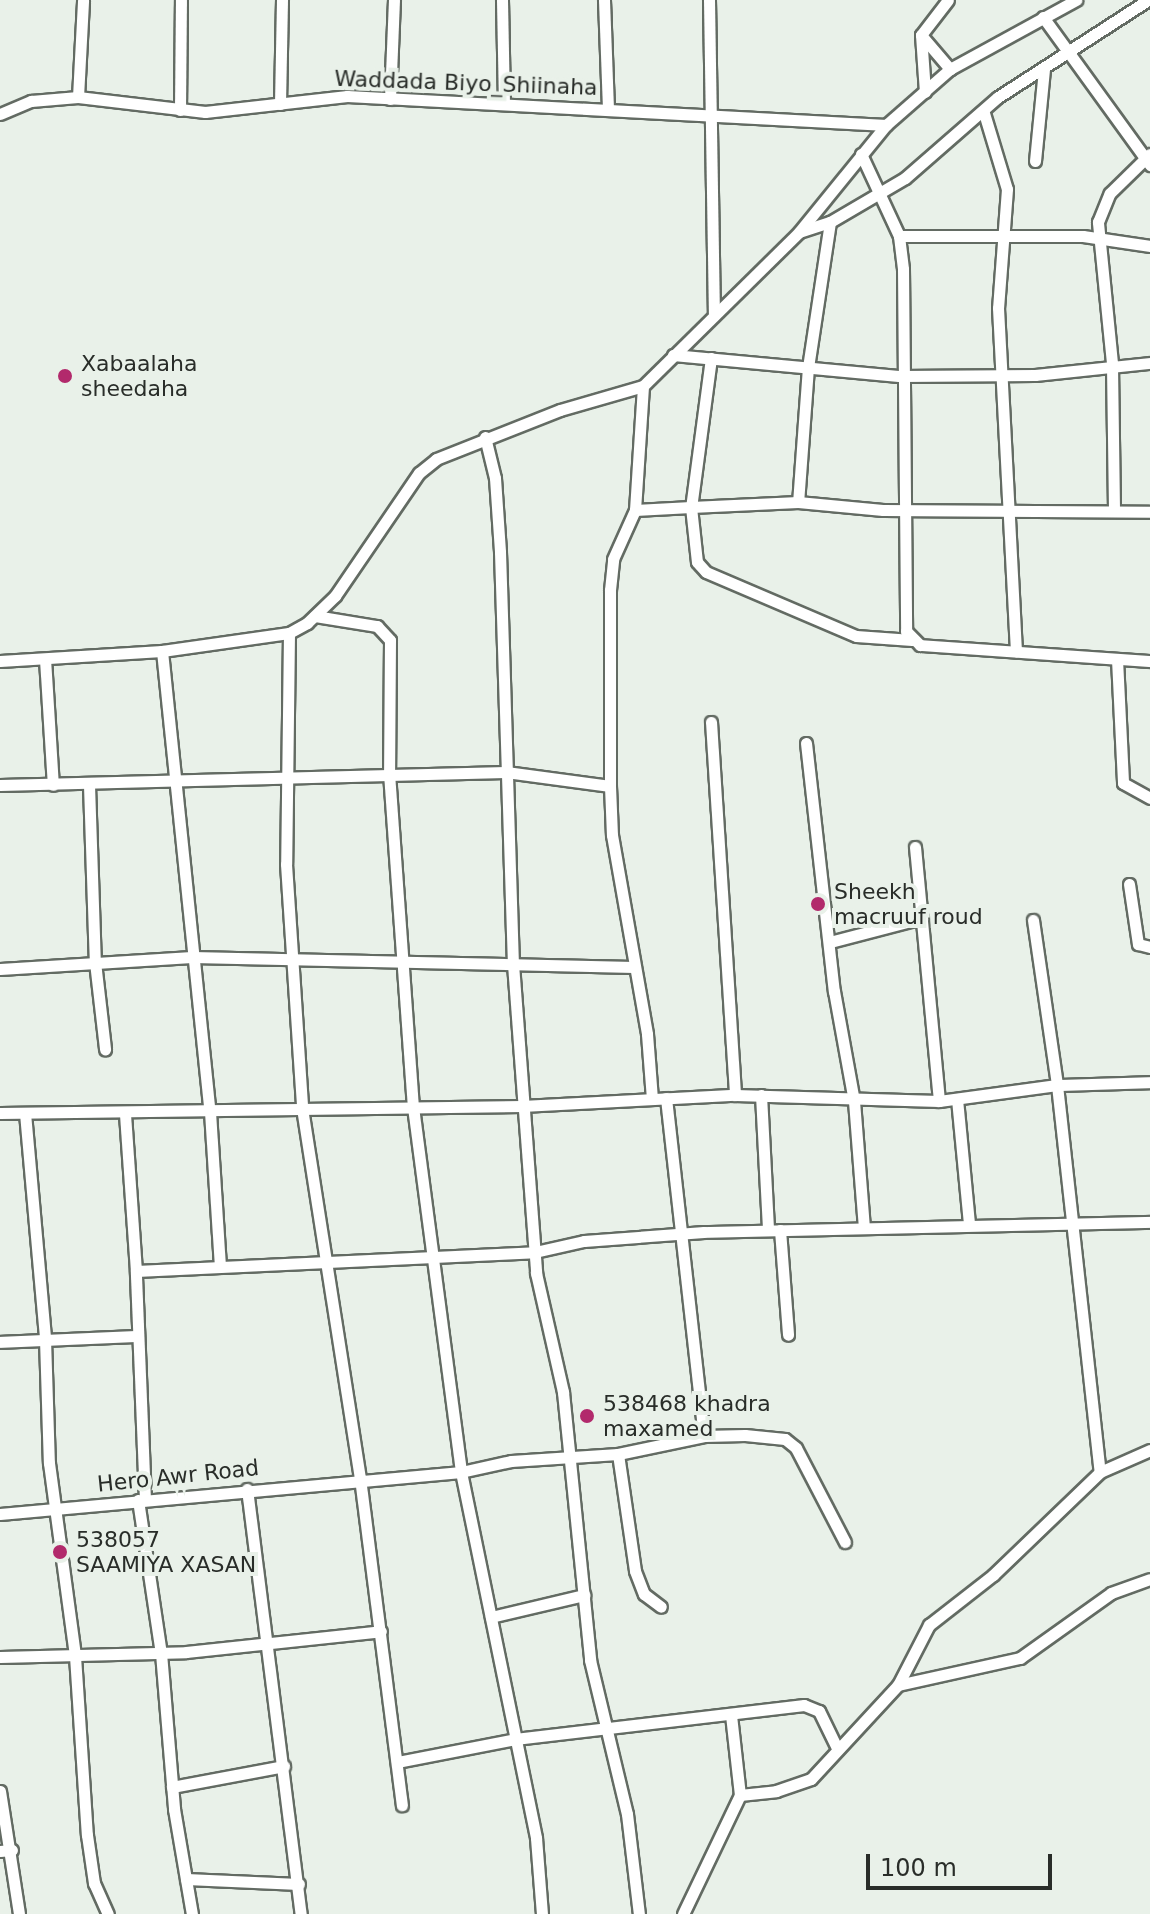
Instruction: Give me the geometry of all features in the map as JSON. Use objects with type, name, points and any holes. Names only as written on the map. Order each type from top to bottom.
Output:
[{"type":"street","points":[[78,97],[83,0]]},
{"type":"street","points":[[180,110],[181,0]]},
{"type":"street","points":[[280,104],[282,0]]},
{"type":"street","points":[[390,99],[394,0]]},
{"type":"street","points":[[502,0],[504,104]]},
{"type":"street","points":[[604,0],[608,109]]},
{"type":"street","points":[[709,0],[708,113],[714,315]]},
{"type":"street","points":[[925,92],[921,35],[948,0]]},
{"type":"street","points":[[0,661],[162,651],[289,633],[315,616],[373,543],[419,473],[436,459],[485,437],[643,386],[799,232],[886,125],[950,69],[1076,0]]},
{"type":"street","points":[[799,232],[830,222],[905,178],[984,113],[998,97],[1068,55],[1148,0]]},
{"type":"street","points":[[1043,17],[1068,55],[1148,158],[1110,193],[1098,222],[1112,363],[1114,509]]},
{"type":"street","points":[[921,35],[950,69]]},
{"type":"street","points":[[1035,161],[1044,70]]},
{"type":"street","name":"Waddada Biyo_Shiinaha","points":[[0,114],[31,101],[78,97],[180,110],[280,104],[332,96],[708,113],[886,125]]},
{"type":"street","points":[[984,113],[1007,189],[998,308],[1011,508],[1016,652]]},
{"type":"street","points":[[861,154],[875,194],[899,236],[906,508],[904,614],[912,640]]},
{"type":"street","points":[[798,502],[808,367],[830,222]]},
{"type":"street","points":[[899,236],[1100,239],[1150,246]]},
{"type":"street","points":[[673,355],[901,376],[1003,375],[1112,363],[1150,363]]},
{"type":"street","points":[[711,358],[691,507],[697,562],[706,572],[846,633],[1016,652],[1150,661]]},
{"type":"street","points":[[643,386],[635,510],[613,559],[610,590],[610,786],[612,835],[652,1099]]},
{"type":"street","points":[[485,437],[495,478],[500,552],[513,964],[535,1252],[563,1392],[590,1660],[627,1814],[639,1914]]},
{"type":"street","points":[[635,510],[798,502],[906,508],[1114,509],[1150,512]]},
{"type":"street","points":[[315,616],[385,631],[389,773],[402,963],[413,1107],[431,1256],[461,1472],[536,1838],[542,1914]]},
{"type":"street","points":[[289,633],[287,775],[292,960],[302,1108],[360,1478],[402,1805]]},
{"type":"street","points":[[162,651],[210,1112],[220,1265]]},
{"type":"street","points":[[45,659],[53,785]]},
{"type":"street","points":[[1117,659],[1123,783],[1150,798]]},
{"type":"street","points":[[711,722],[735,1095]]},
{"type":"street","points":[[806,743],[830,942],[854,1101],[864,1227]]},
{"type":"street","points":[[0,785],[89,785],[287,775],[506,772],[610,786]]},
{"type":"street","points":[[89,785],[95,962],[105,1049]]},
{"type":"street","points":[[915,847],[939,1101]]},
{"type":"street","points":[[1129,884],[1138,944],[1150,947]]},
{"type":"street","points":[[830,942],[922,918]]},
{"type":"street","points":[[1033,920],[1057,1085],[1071,1222],[1081,1272],[1100,1472]]},
{"type":"street","points":[[0,969],[192,957],[634,967]]},
{"type":"street","points":[[0,1113],[125,1114],[302,1108],[522,1106],[735,1095],[854,1101],[939,1101],[1057,1085],[1150,1082]]},
{"type":"street","points":[[761,1095],[788,1335]]},
{"type":"street","points":[[666,1098],[704,1436]]},
{"type":"street","points":[[957,1099],[969,1224]]},
{"type":"street","points":[[25,1113],[45,1339],[54,1508],[75,1656],[87,1835],[94,1883],[108,1914]]},
{"type":"street","points":[[125,1114],[136,1271],[141,1500],[161,1653],[172,1787],[192,1914]]},
{"type":"street","points":[[136,1271],[535,1252],[584,1241],[681,1234],[969,1224],[1150,1222]]},
{"type":"street","points":[[0,1342],[136,1336]]},
{"type":"street","name":"Hero Awr Road","points":[[0,1514],[360,1478],[461,1472],[569,1456],[618,1454],[704,1436],[785,1439],[796,1448],[845,1542]]},
{"type":"street","points":[[740,1795],[776,1791],[811,1779],[898,1685],[929,1625],[993,1575],[1100,1472],[1150,1450]]},
{"type":"street","points":[[618,1454],[635,1571],[644,1594],[661,1607]]},
{"type":"street","points":[[247,1489],[301,1914]]},
{"type":"street","points":[[898,1685],[1020,1658],[1111,1593],[1150,1579]]},
{"type":"street","points":[[491,1617],[584,1595]]},
{"type":"street","points":[[0,1657],[161,1653],[381,1631]]},
{"type":"street","points":[[397,1762],[515,1739],[804,1705],[819,1711],[837,1748]]},
{"type":"street","points":[[683,1914],[740,1795],[731,1715]]},
{"type":"street","points":[[172,1787],[284,1766]]},
{"type":"street","points":[[0,1791],[6,1850],[19,1914]]},
{"type":"street","points":[[186,1879],[299,1884]]},
{"type":"place","name":"Xabaalaha sheedaha","points":[[65,376]]},
{"type":"place","name":"Sheekh macruuf roud","points":[[818,904]]},
{"type":"place","name":"538468 khadra maxamed","points":[[587,1416]]},
{"type":"place","name":"538057 SAAMIYA XASAN","points":[[60,1552]]}]
